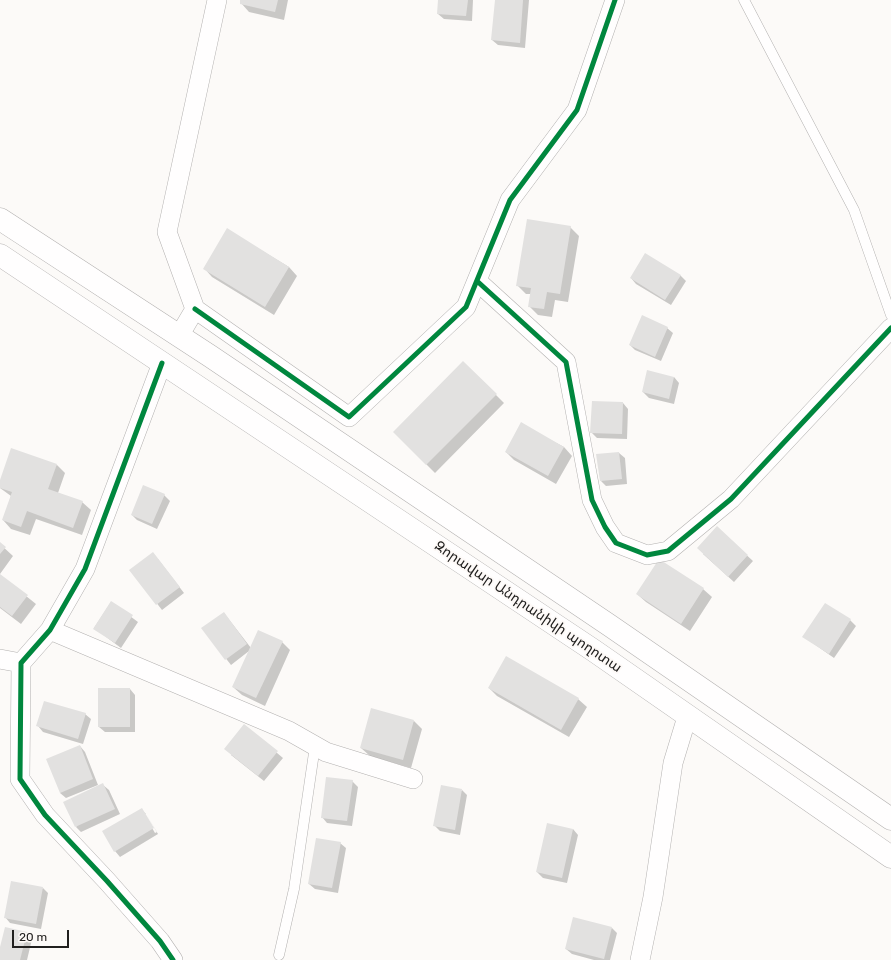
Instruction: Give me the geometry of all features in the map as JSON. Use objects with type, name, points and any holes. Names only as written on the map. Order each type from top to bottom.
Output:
[{"type":"main road","points":[[0,219],[179,336],[609,625],[891,819]]},
{"type":"main road","name":"Զորավար Անդրանիկի պողոտա","points":[[0,255],[592,650],[891,857]]},
{"type":"main road","points":[[162,363],[179,336]]},
{"type":"street","points":[[217,0],[167,232],[195,309],[349,417],[466,307],[510,200],[577,110],[615,0]]},
{"type":"street","points":[[477,281],[566,362],[592,500],[605,527],[616,543],[647,555],[668,551],[731,498],[891,328]]},
{"type":"street","points":[[179,336],[195,309]]},
{"type":"street","points":[[162,363],[85,569],[50,630],[20,663],[20,779],[45,815],[107,881],[160,941],[173,960]]},
{"type":"street","points":[[50,630],[289,731],[326,752],[412,779]]},
{"type":"street","points":[[0,659],[20,663]]},
{"type":"street","points":[[640,960],[653,898],[673,763],[687,717]]},
{"type":"lane","points":[[744,0],[854,210],[891,315]]},
{"type":"lane","points":[[279,955],[294,889],[315,746]]},
{"type":"building","points":[[240,0],[278,0],[275,12],[240,4]]},
{"type":"building","points":[[438,0],[468,0],[466,16],[437,14]]},
{"type":"building","points":[[495,0],[523,0],[520,43],[491,40]]},
{"type":"building","points":[[527,219],[571,226],[560,294],[547,292],[544,309],[528,307],[531,288],[516,286]]},
{"type":"building","points":[[227,228],[289,267],[265,307],[203,269]]},
{"type":"building","points":[[645,253],[681,275],[665,300],[630,278]]},
{"type":"building","points":[[642,315],[668,327],[655,357],[629,345]]},
{"type":"building","points":[[463,361],[497,394],[426,465],[393,432]]},
{"type":"building","points":[[647,370],[674,377],[669,399],[642,392]]},
{"type":"building","points":[[592,401],[623,402],[622,434],[590,433]]},
{"type":"building","points":[[521,422],[564,447],[548,476],[505,452]]},
{"type":"building","points":[[11,448],[57,464],[48,489],[83,501],[73,528],[27,511],[21,527],[2,520],[12,492],[0,488],[0,480]]},
{"type":"building","points":[[619,452],[622,479],[600,481],[596,454]]},
{"type":"building","points":[[143,485],[165,494],[152,524],[131,515]]},
{"type":"building","points":[[717,526],[748,555],[728,577],[697,548]]},
{"type":"building","points":[[0,542],[6,547],[0,554]]},
{"type":"building","points":[[153,552],[180,587],[156,605],[129,570]]},
{"type":"building","points":[[659,559],[704,588],[681,624],[636,594]]},
{"type":"building","points":[[0,574],[28,595],[12,616],[0,607]]},
{"type":"building","points":[[111,601],[133,615],[115,643],[93,629]]},
{"type":"building","points":[[825,603],[851,619],[829,654],[802,637]]},
{"type":"building","points":[[224,612],[247,644],[225,660],[201,628]]},
{"type":"building","points":[[258,630],[283,641],[256,698],[232,687]]},
{"type":"building","points":[[506,656],[579,698],[561,730],[488,688]]},
{"type":"building","points":[[98,688],[130,688],[130,727],[98,727]]},
{"type":"building","points":[[44,701],[86,713],[78,739],[36,726]]},
{"type":"building","points":[[371,708],[414,720],[403,760],[360,748]]},
{"type":"building","points":[[244,724],[278,751],[258,776],[224,749]]},
{"type":"building","points":[[80,745],[93,779],[60,793],[46,759]]},
{"type":"building","points":[[326,777],[353,780],[347,821],[321,818]]},
{"type":"building","points":[[103,783],[115,809],[75,827],[63,802]]},
{"type":"building","points":[[441,785],[462,789],[455,830],[433,826]]},
{"type":"building","points":[[142,808],[154,828],[114,852],[102,831]]},
{"type":"building","points":[[547,823],[573,829],[562,878],[536,872]]},
{"type":"building","points":[[316,838],[341,842],[332,888],[308,884]]},
{"type":"building","points":[[11,881],[43,887],[36,924],[4,918]]},
{"type":"building","points":[[573,917],[612,927],[604,959],[565,949]]},
{"type":"building","points":[[5,927],[27,932],[20,960],[0,960],[0,947]]},
{"type":"cycle path","points":[[195,309],[349,417],[466,307],[510,200],[577,110],[615,0]]},
{"type":"cycle path","points":[[477,281],[566,362],[592,500],[605,527],[616,543],[647,555],[668,551],[731,499],[891,328]]},
{"type":"cycle path","points":[[162,363],[85,569],[50,630],[21,663],[20,779],[45,815],[107,881],[160,941],[173,960]]}]
